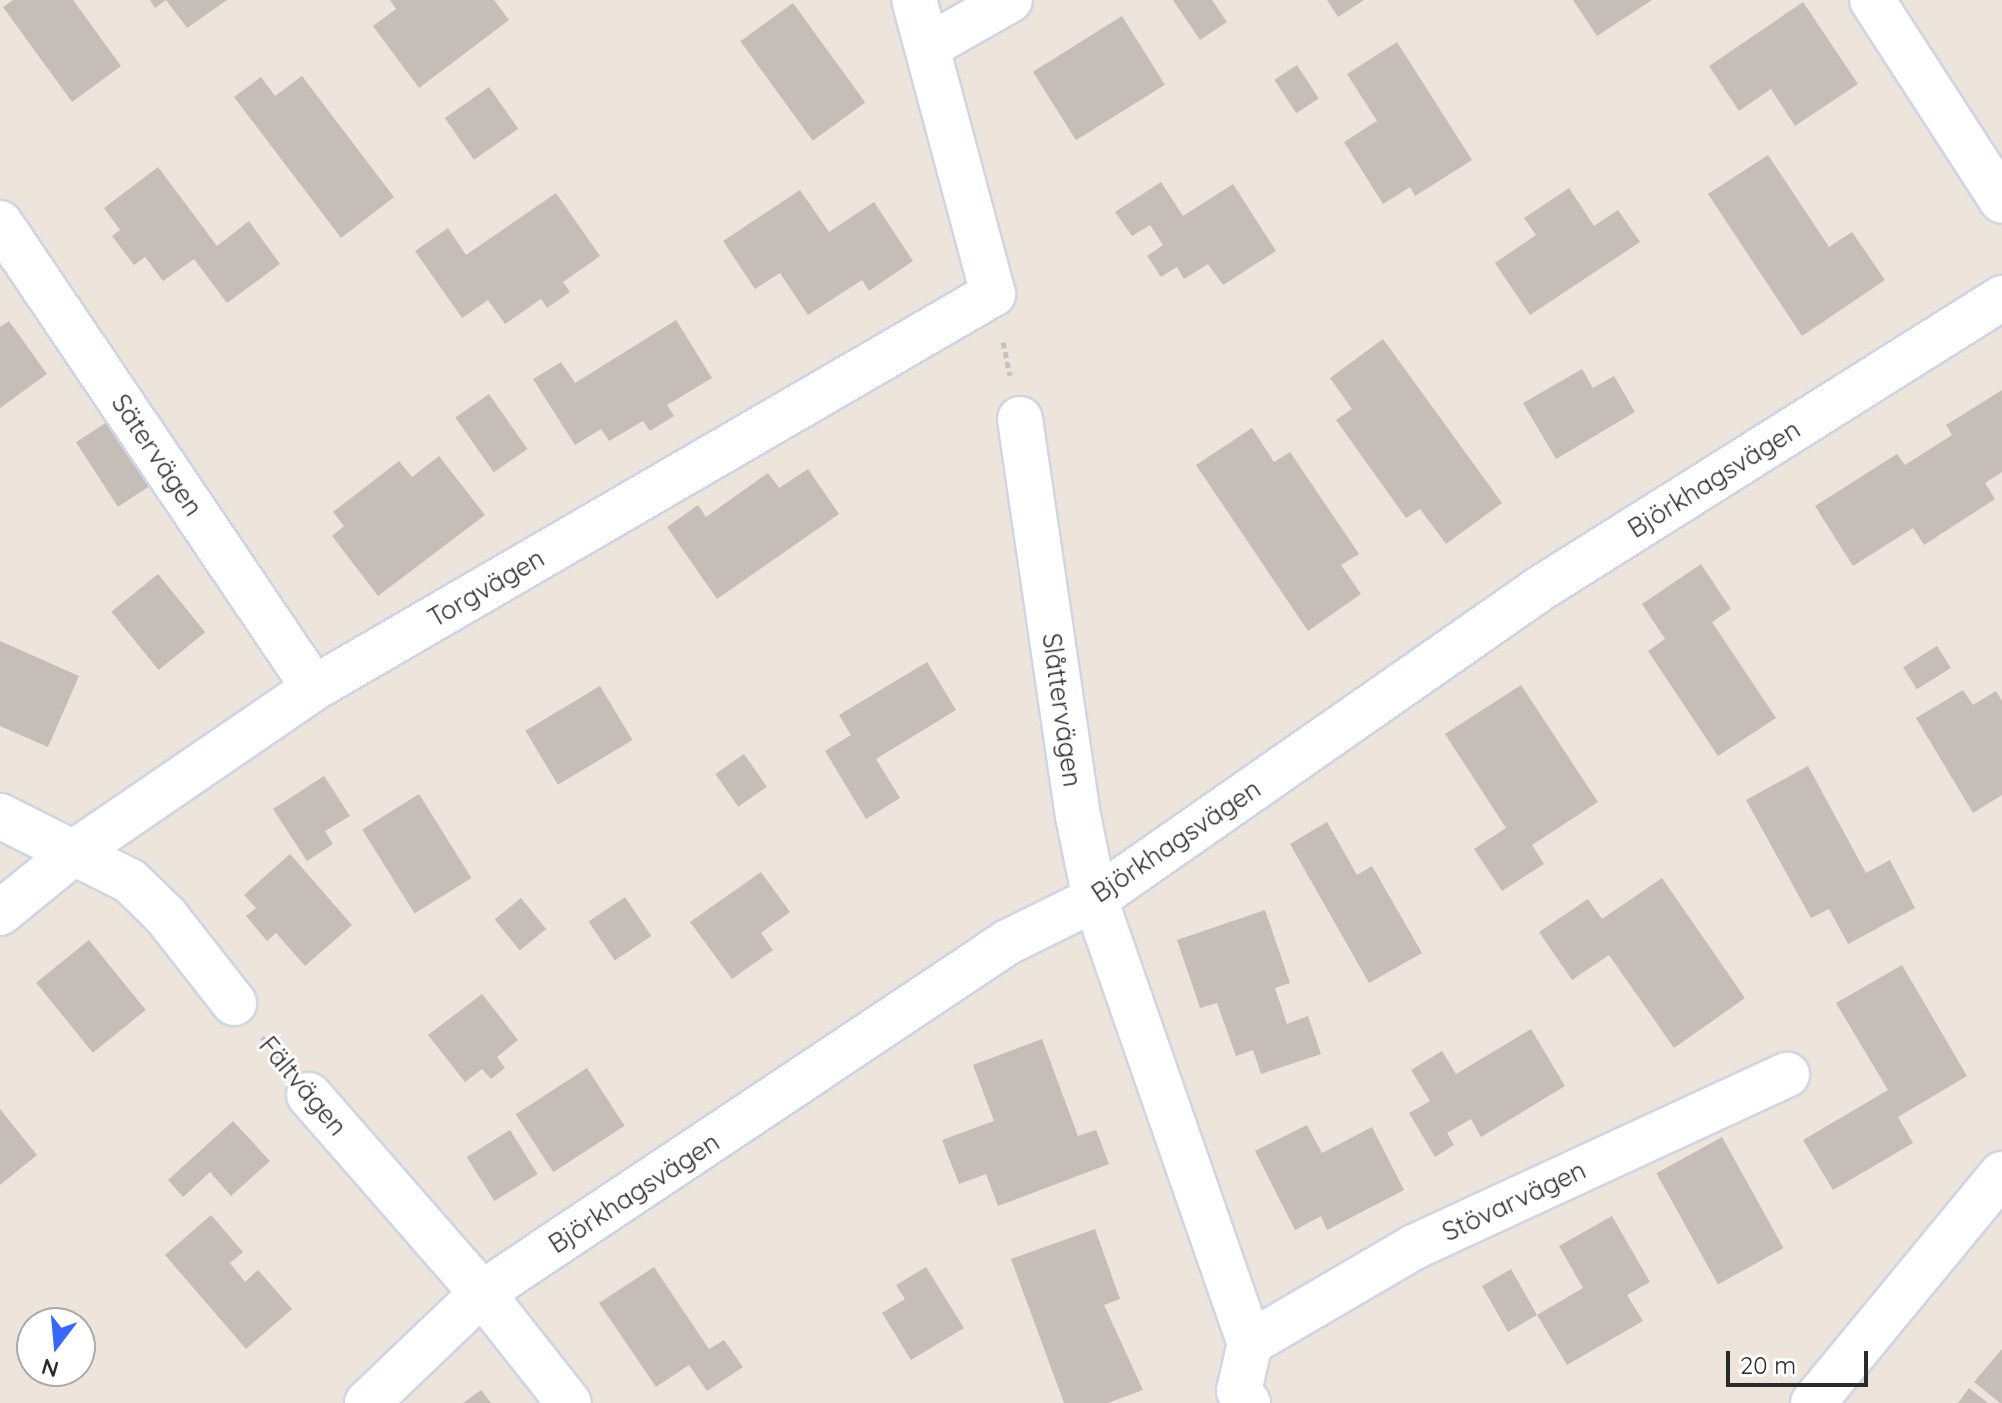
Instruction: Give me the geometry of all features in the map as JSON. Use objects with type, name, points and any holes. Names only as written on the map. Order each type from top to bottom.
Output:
[{"type":"street","points":[[914,0],[929,46],[993,294]]},
{"type":"street","points":[[929,46],[1010,0]]},
{"type":"street","points":[[1872,0],[2002,201]]},
{"type":"street","name":"Sätervägen","points":[[0,223],[314,688]]},
{"type":"street","name":"Torgvägen","points":[[0,913],[76,851],[314,688],[993,294]]},
{"type":"street","name":"Björkhagsvägen","points":[[367,1403],[482,1293],[1008,942],[1095,899],[1541,588],[2002,298]]},
{"type":"street","name":"Slåttervägen","points":[[1020,419],[1078,816],[1095,899],[1250,1343]]},
{"type":"street","points":[[0,816],[76,851],[130,881],[165,915],[234,1003]]},
{"type":"street","name":"Stövarvägen","points":[[1250,1343],[1414,1247],[1787,1075]]},
{"type":"street","name":"Fältvägen","points":[[309,1095],[482,1293],[569,1403]]},
{"type":"street","points":[[1813,1403],[2002,1174]]},
{"type":"street","points":[[1237,1399],[1250,1343]]},
{"type":"path","points":[[993,294],[1020,419]]},
{"type":"path","name":"Fältvägen","points":[[234,1003],[309,1095]]},
{"type":"building","points":[[13,0],[73,0],[121,66],[72,102],[3,7]]},
{"type":"building","points":[[150,0],[166,0],[155,8]]},
{"type":"building","points":[[166,0],[227,0],[187,28]]},
{"type":"building","points":[[390,0],[494,0],[509,20],[419,88],[373,26],[396,9]]},
{"type":"building","points":[[1173,0],[1212,0],[1227,22],[1200,40]]},
{"type":"building","points":[[1327,0],[1364,0],[1338,17]]},
{"type":"building","points":[[1573,0],[1652,0],[1597,36]]},
{"type":"building","points":[[1803,2],[1858,84],[1795,126],[1771,89],[1739,111],[1709,66]]},
{"type":"building","points":[[793,3],[865,103],[813,141],[740,41]]},
{"type":"building","points":[[1122,16],[1165,85],[1076,140],[1033,72]]},
{"type":"building","points":[[1397,42],[1472,160],[1415,196],[1410,187],[1383,204],[1344,142],[1377,121],[1347,74]]},
{"type":"building","points":[[1297,65],[1319,99],[1296,113],[1274,80]]},
{"type":"building","points":[[302,76],[394,197],[341,238],[234,97],[261,77],[275,96]]},
{"type":"building","points":[[489,87],[518,129],[474,160],[445,118]]},
{"type":"building","points":[[1768,155],[1829,247],[1852,232],[1885,280],[1802,336],[1708,194]]},
{"type":"building","points":[[158,167],[217,246],[249,221],[280,264],[227,303],[194,259],[163,281],[145,257],[134,265],[112,236],[120,230],[104,208]]},
{"type":"building","points":[[1161,182],[1183,216],[1233,184],[1276,251],[1223,285],[1208,264],[1184,279],[1177,267],[1161,277],[1147,256],[1163,245],[1150,225],[1132,236],[1115,212]]},
{"type":"building","points":[[1569,188],[1594,226],[1618,210],[1640,242],[1530,315],[1495,263],[1536,235],[1524,218]]},
{"type":"building","points":[[800,190],[829,232],[874,202],[913,261],[869,291],[862,280],[808,315],[780,273],[755,289],[723,241]]},
{"type":"building","points":[[556,193],[600,256],[563,282],[570,292],[547,308],[541,299],[505,324],[488,300],[462,318],[415,251],[448,228],[466,255]]},
{"type":"building","points":[[676,320],[712,378],[667,405],[674,416],[650,431],[643,421],[609,441],[601,429],[575,445],[533,379],[561,362],[575,383]]},
{"type":"building","points":[[9,321],[47,374],[0,408],[0,327]]},
{"type":"building","points":[[1383,339],[1502,503],[1446,544],[1420,509],[1406,518],[1336,420],[1352,409],[1330,378]]},
{"type":"building","points":[[1582,369],[1593,388],[1614,376],[1635,412],[1556,459],[1523,403]]},
{"type":"building","points":[[2002,390],[2002,472],[1985,483],[1995,499],[1924,545],[1913,528],[1853,566],[1815,506],[1897,454],[1905,465],[1952,435],[1946,425]]},
{"type":"building","points":[[489,394],[527,449],[494,472],[455,418]]},
{"type":"building","points":[[107,422],[149,487],[118,507],[76,442]]},
{"type":"building","points":[[1252,428],[1274,462],[1290,452],[1359,554],[1341,565],[1361,594],[1308,631],[1196,465]]},
{"type":"building","points":[[439,456],[485,515],[378,596],[332,536],[344,526],[333,512],[399,461],[412,477]]},
{"type":"building","points":[[808,469],[839,514],[717,599],[667,527],[698,505],[706,517],[768,473],[779,488]]},
{"type":"building","points":[[1701,564],[1731,609],[1712,622],[1776,718],[1718,756],[1648,651],[1665,639],[1642,604]]},
{"type":"building","points":[[158,574],[205,632],[159,670],[111,612]]},
{"type":"building","points":[[0,641],[79,676],[48,747],[0,726]]},
{"type":"building","points":[[1937,646],[1951,668],[1917,689],[1903,667]]},
{"type":"building","points":[[927,662],[956,710],[876,759],[900,798],[866,819],[825,751],[851,735],[839,715]]},
{"type":"building","points":[[1521,685],[1598,802],[1532,845],[1544,864],[1502,891],[1474,849],[1506,828],[1445,734]]},
{"type":"building","points":[[600,686],[632,740],[558,785],[525,731]]},
{"type":"building","points":[[1963,690],[1973,705],[1996,691],[2002,701],[2002,795],[1973,813],[1916,718]]},
{"type":"building","points":[[744,754],[767,787],[738,807],[715,774]]},
{"type":"building","points":[[1808,766],[1866,873],[1890,860],[1915,908],[1848,944],[1829,909],[1811,918],[1746,800]]},
{"type":"building","points":[[324,776],[350,816],[325,831],[333,844],[307,861],[273,809]]},
{"type":"building","points":[[419,794],[471,878],[415,913],[362,830]]},
{"type":"building","points":[[1327,822],[1357,875],[1372,866],[1422,953],[1369,983],[1290,844]]},
{"type":"building","points":[[290,854],[352,925],[305,966],[276,933],[267,941],[246,916],[256,908],[244,895]]},
{"type":"building","points":[[761,872],[790,912],[761,933],[773,950],[732,979],[690,922]]},
{"type":"building","points":[[1662,878],[1745,998],[1674,1048],[1609,955],[1572,980],[1539,932],[1588,899],[1602,919]]},
{"type":"building","points":[[625,897],[651,936],[615,961],[589,922]]},
{"type":"building","points":[[521,898],[546,929],[520,950],[495,919]]},
{"type":"building","points":[[1265,910],[1290,983],[1275,988],[1287,1024],[1308,1016],[1321,1054],[1261,1074],[1253,1050],[1236,1056],[1217,1003],[1200,1008],[1177,940]]},
{"type":"building","points":[[89,940],[146,1010],[93,1053],[36,983]]},
{"type":"building","points":[[1902,965],[1967,1076],[1898,1117],[1913,1143],[1833,1190],[1803,1140],[1888,1090],[1836,1003]]},
{"type":"building","points":[[482,994],[518,1040],[497,1057],[505,1068],[491,1079],[482,1069],[465,1082],[428,1035]]},
{"type":"building","points":[[1531,1029],[1565,1086],[1481,1137],[1471,1119],[1447,1133],[1454,1145],[1435,1157],[1409,1113],[1430,1101],[1411,1070],[1442,1051],[1456,1074]]},
{"type":"building","points":[[1042,1039],[1078,1136],[1096,1130],[1109,1164],[998,1206],[986,1174],[959,1184],[942,1140],[994,1121],[973,1065]]},
{"type":"building","points":[[587,1068],[625,1126],[553,1172],[516,1114]]},
{"type":"building","points":[[0,1109],[37,1155],[0,1185]]},
{"type":"building","points":[[233,1121],[270,1161],[231,1196],[210,1172],[183,1197],[168,1180]]},
{"type":"building","points":[[1307,1125],[1322,1153],[1372,1127],[1404,1190],[1327,1230],[1321,1216],[1295,1230],[1255,1151]]},
{"type":"building","points":[[510,1130],[538,1174],[494,1201],[467,1157]]},
{"type":"building","points":[[1722,1137],[1784,1248],[1718,1284],[1656,1173]]},
{"type":"building","points":[[211,1215],[243,1252],[230,1263],[245,1282],[258,1270],[292,1309],[246,1349],[165,1255]]},
{"type":"building","points":[[1612,1216],[1650,1282],[1627,1295],[1643,1321],[1567,1365],[1537,1315],[1583,1288],[1559,1246]]},
{"type":"building","points":[[1095,1229],[1120,1299],[1104,1305],[1143,1390],[1108,1403],[1064,1403],[1011,1259]]},
{"type":"building","points":[[654,1267],[709,1349],[724,1340],[743,1367],[707,1391],[689,1365],[656,1387],[599,1303]]},
{"type":"building","points":[[926,1267],[964,1328],[911,1360],[882,1313],[905,1299],[896,1285]]},
{"type":"building","points":[[1511,1269],[1537,1315],[1508,1332],[1482,1286]]},
{"type":"building","points":[[2002,1349],[2002,1403],[2000,1403],[1974,1382]]},
{"type":"building","points":[[1969,1388],[1988,1403],[1958,1403]]},
{"type":"building","points":[[481,1390],[491,1403],[463,1403]]}]
